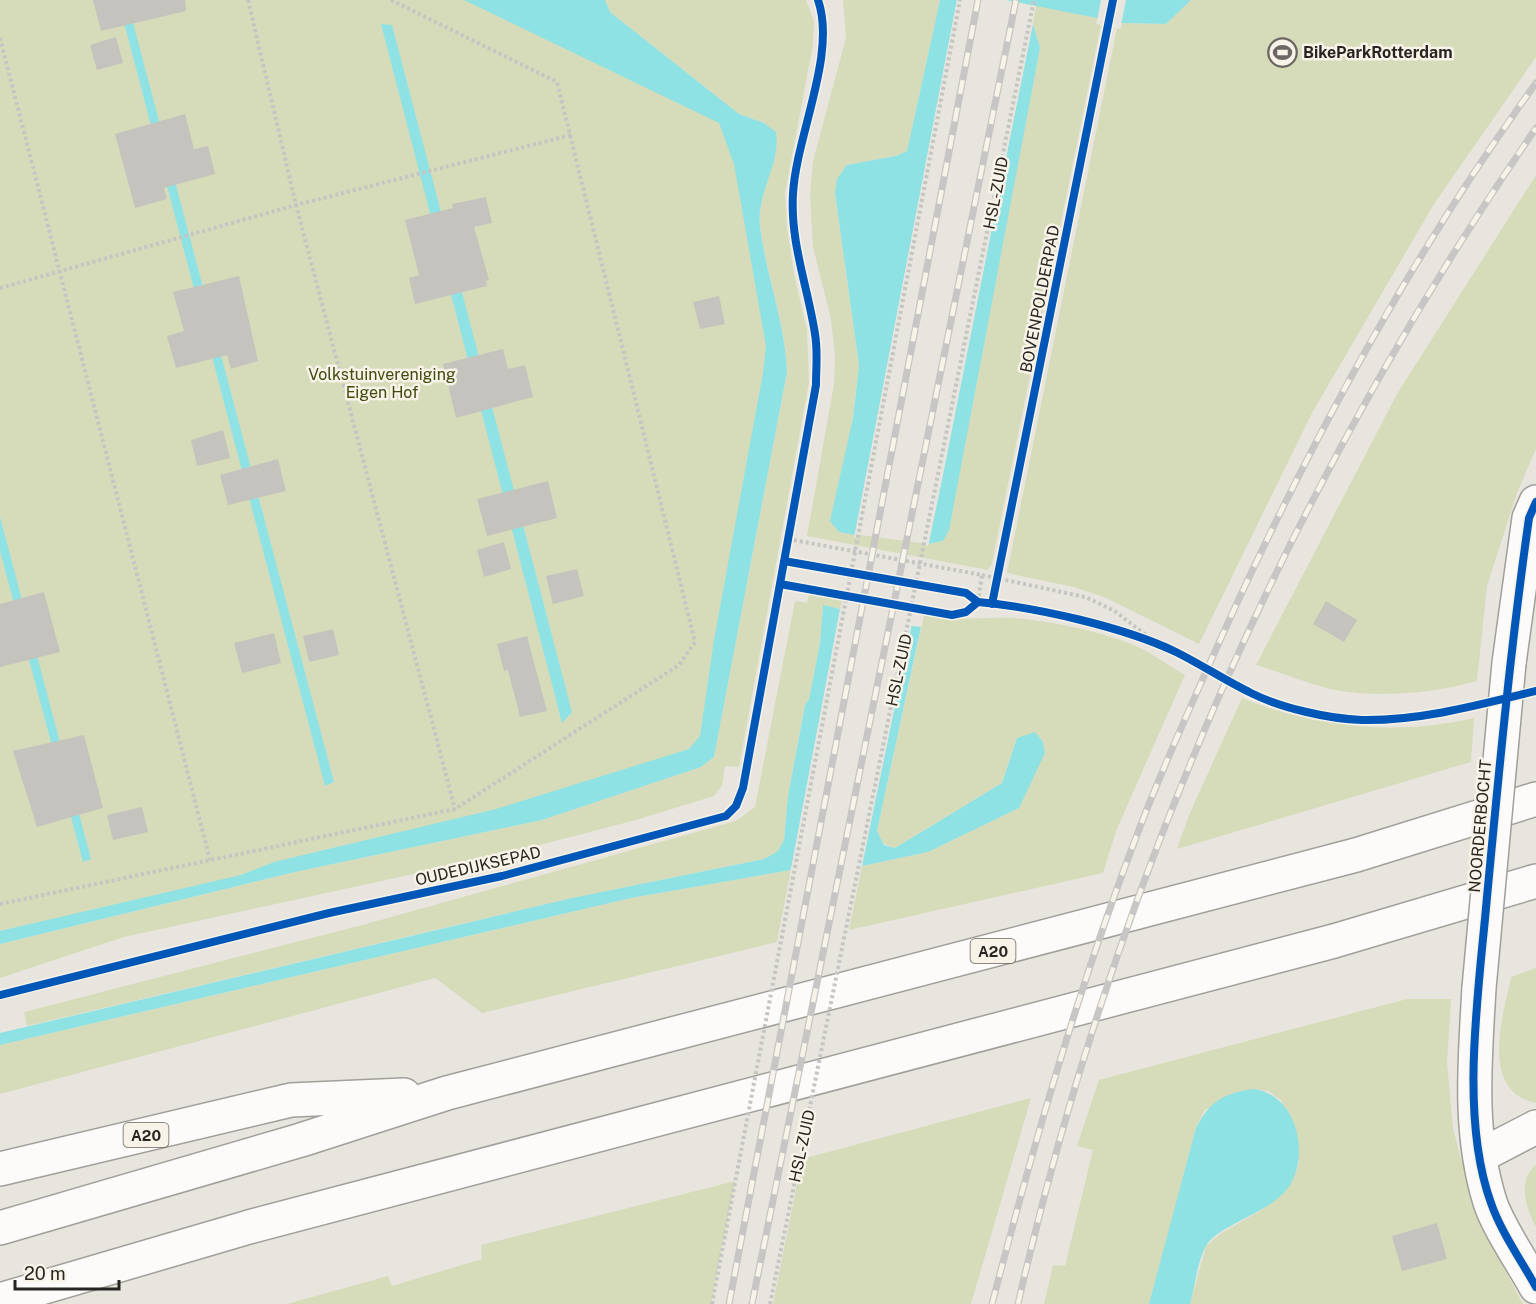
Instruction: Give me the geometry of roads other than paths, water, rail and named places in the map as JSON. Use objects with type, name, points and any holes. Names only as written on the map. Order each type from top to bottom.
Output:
[{"type":"main road","name":"NOORDERBOCHT","points":[[1536,502],[1529,518],[1509,663],[1479,988],[1473,1100],[1480,1156],[1491,1204],[1536,1287]]},
{"type":"main road","name":"A20","points":[[0,1228],[301,1140],[447,1093],[1356,855],[1536,799]]},
{"type":"main road","points":[[0,1300],[249,1227],[1334,941],[1536,882]]},
{"type":"main road","name":"A20","points":[[0,1169],[291,1100],[447,1093]]},
{"type":"main road","points":[[1480,1156],[1536,1127]]},
{"type":"water","points":[[118,0],[127,0],[334,782],[325,786]]},
{"type":"water","points":[[464,0],[605,0],[610,12],[739,114],[764,123],[776,132],[775,156],[762,202],[760,226],[783,335],[787,372],[714,757],[701,767],[542,820],[295,872],[0,944],[0,931],[241,875],[274,862],[496,809],[689,749],[700,736],[714,640],[766,346],[734,164],[719,123]]},
{"type":"water","points":[[940,0],[957,0],[855,535],[839,532],[830,521],[853,418],[859,365],[835,193],[837,179],[847,165],[896,156],[907,151]]},
{"type":"water","points":[[1006,0],[1191,0],[1166,24],[1122,23]]},
{"type":"water","points":[[381,24],[392,25],[572,712],[562,723]]},
{"type":"water","points":[[1033,24],[1040,48],[949,530],[943,541],[928,544]]},
{"type":"water","points":[[0,517],[91,859],[83,862],[0,551]]},
{"type":"water","points":[[823,605],[840,609],[791,870],[631,898],[0,1045],[0,1033],[572,898],[764,859],[778,851],[784,840],[788,796],[805,705],[809,699],[820,643]]},
{"type":"water","points":[[911,626],[921,627],[877,831],[884,845],[895,848],[1002,783],[1017,738],[1035,732],[1043,742],[1045,753],[1019,808],[928,852],[862,866]]},
{"type":"water","points":[[1254,1089],[1269,1094],[1281,1102],[1290,1114],[1299,1144],[1295,1175],[1280,1197],[1221,1232],[1206,1246],[1198,1267],[1190,1304],[1149,1304],[1196,1128],[1207,1111],[1219,1100],[1234,1093]]},
{"type":"railway","points":[[729,1304],[978,0]]},
{"type":"railway","points":[[752,1304],[1016,0]]},
{"type":"railway","points":[[992,1304],[1041,1123],[1097,944],[1148,806],[1209,665],[1317,439],[1357,366],[1442,222],[1536,83]]},
{"type":"railway","points":[[1018,1304],[1058,1148],[1105,993],[1159,841],[1221,692],[1290,545],[1365,402],[1448,263],[1536,128]]},
{"type":"place","name":"BikeParkRotterdam","points":[[1282,52]]},
{"type":"park label","name":"Volkstuinvereniging Eigen Hof","points":[[382,383]]}]
